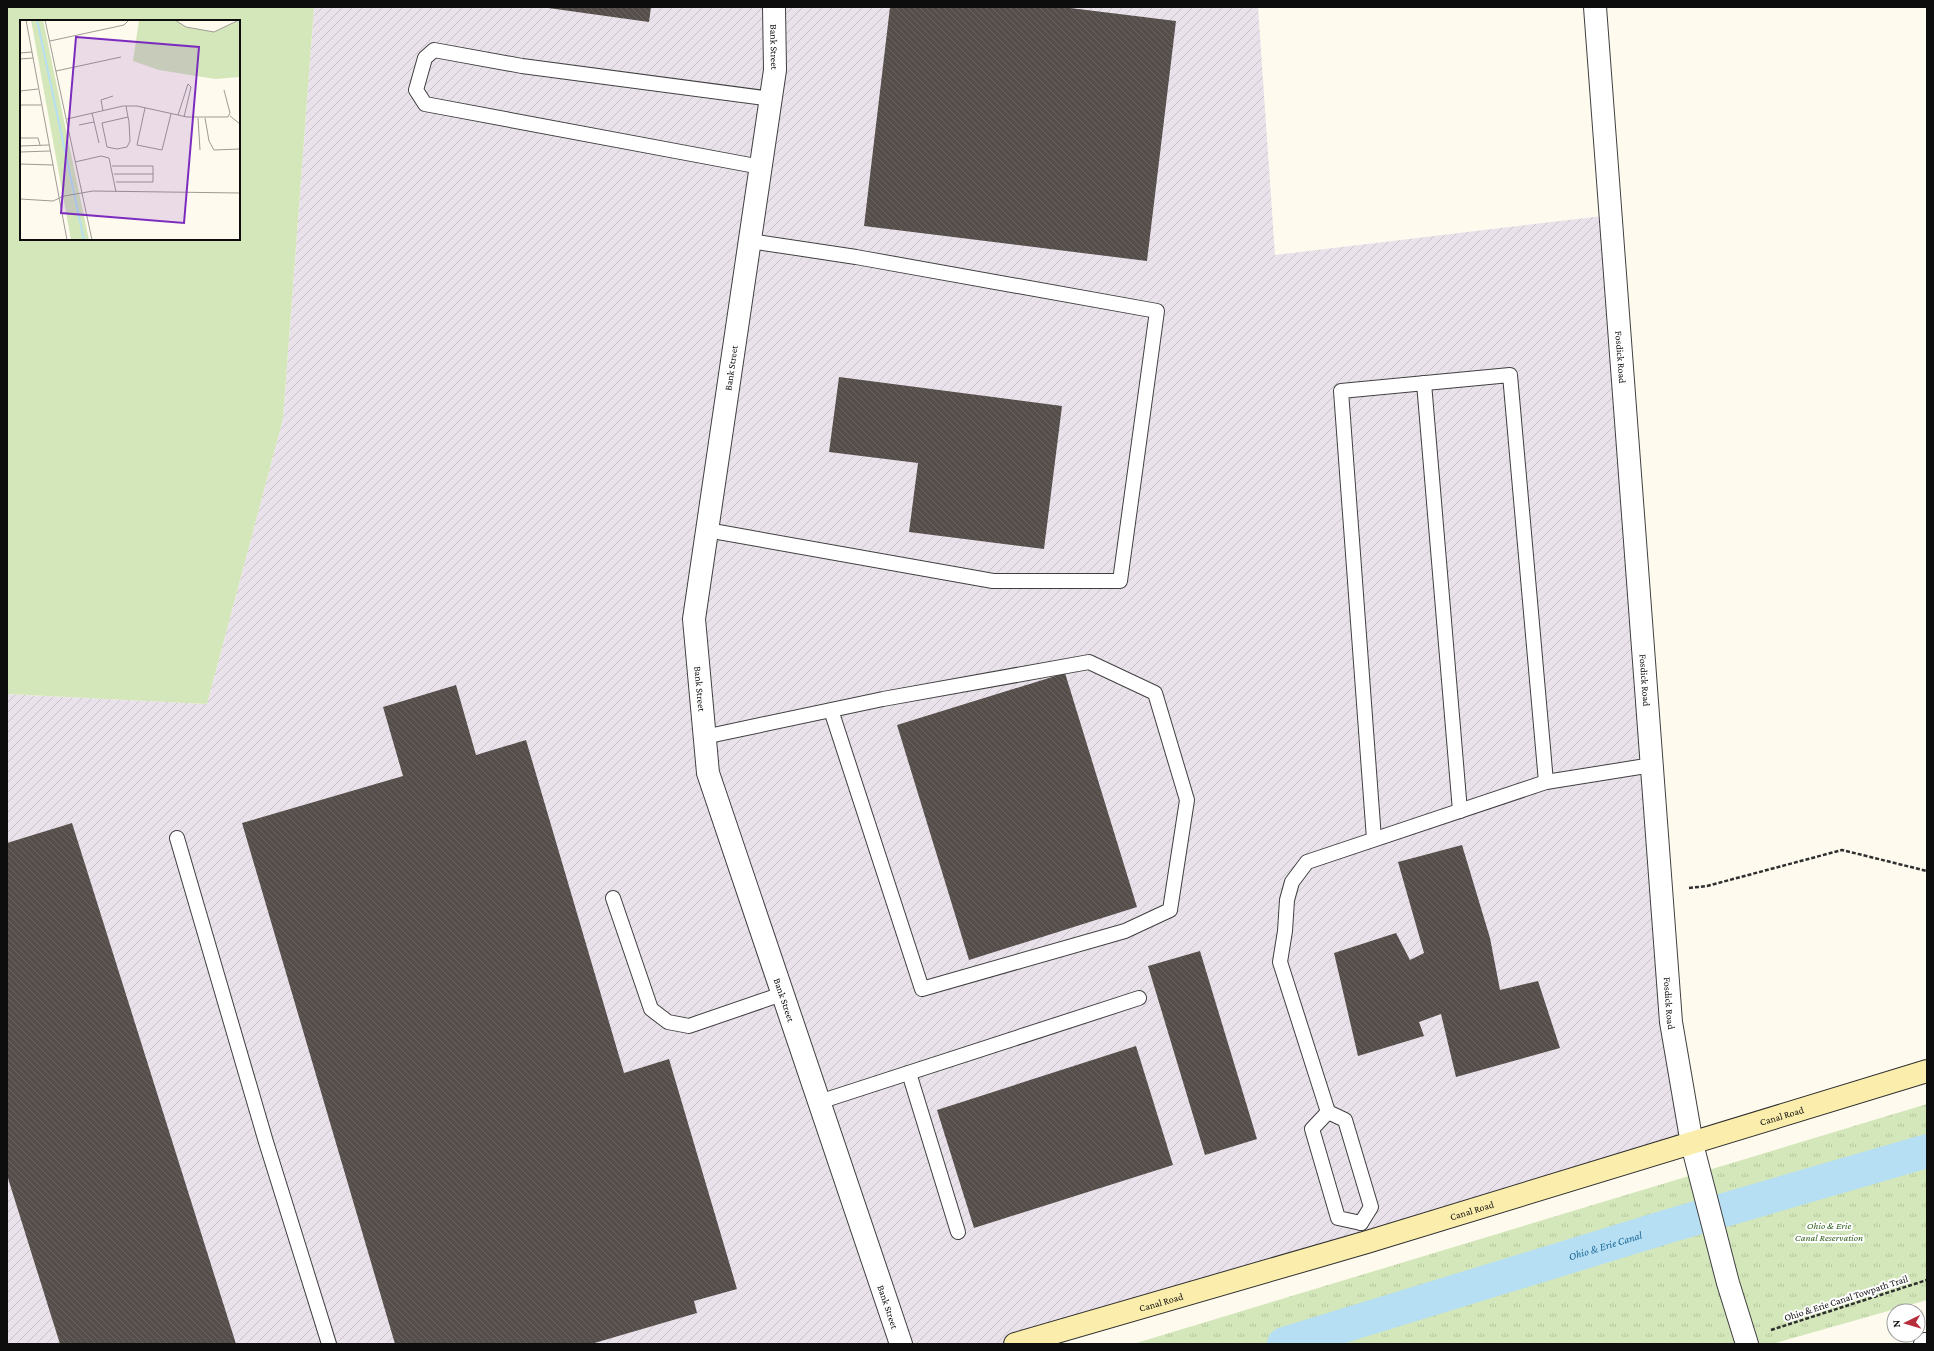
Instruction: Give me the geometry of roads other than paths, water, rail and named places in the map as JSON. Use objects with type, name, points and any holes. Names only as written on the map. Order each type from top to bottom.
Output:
[{"type":"main road","name":"Canal Road","points":[[1015,1344],[1364,1232],[1692,1144],[1927,1071]]},
{"type":"street","name":"Bank Street","points":[[774,7],[776,70],[694,619],[704,737],[708,773],[901,1344]]},
{"type":"street","name":"Fosdick Road","points":[[1595,7],[1671,1022],[1692,1144],[1728,1283],[1748,1344]]},
{"type":"lane","points":[[761,167],[425,104],[416,90],[425,58],[434,50],[522,66],[772,99]]},
{"type":"lane","points":[[707,530],[993,581],[1120,581],[1157,311],[856,257],[750,241]]},
{"type":"lane","points":[[1374,839],[1341,391],[1510,375],[1546,782]]},
{"type":"lane","points":[[1424,383],[1460,811]]},
{"type":"lane","points":[[704,737],[831,710],[1089,662],[1155,693],[1187,800],[1170,910],[1125,931],[922,989],[831,710]]},
{"type":"lane","points":[[1328,1112],[1312,1129],[1338,1218],[1364,1232],[1371,1207],[1345,1120],[1328,1112],[1280,962],[1285,931],[1287,900],[1292,882],[1307,862],[1546,782],[1652,765]]},
{"type":"lane","points":[[176,838],[266,1142],[329,1344]]},
{"type":"lane","points":[[613,898],[651,1009],[668,1022],[689,1026],[782,994]]},
{"type":"lane","points":[[819,1102],[1139,998]]},
{"type":"lane","points":[[909,1073],[958,1232]]},
{"type":"waterway","name":"Ohio & Erie Canal","points":[[1284,1344],[1669,1226],[1927,1151]]},
{"type":"park label","name":"Ohio & Erie Canal Reservation","points":[[1829,1230]]}]
